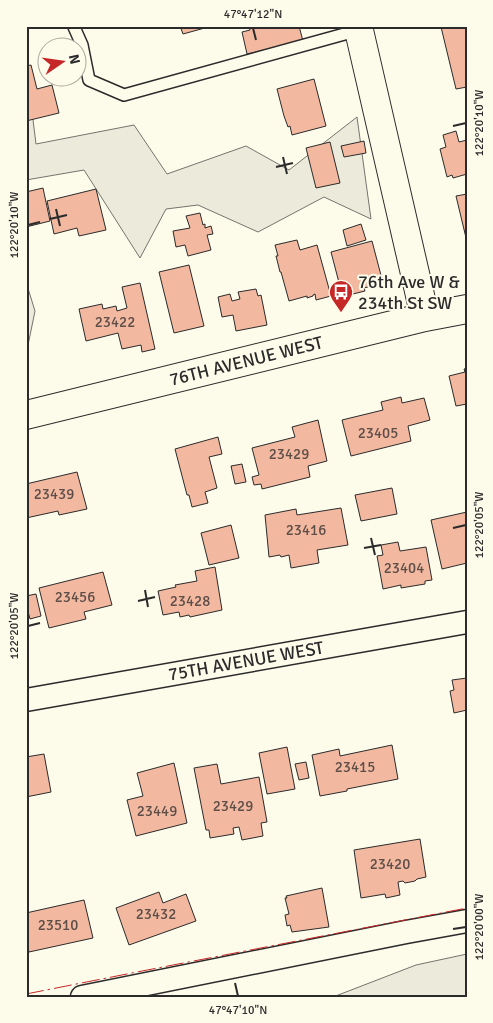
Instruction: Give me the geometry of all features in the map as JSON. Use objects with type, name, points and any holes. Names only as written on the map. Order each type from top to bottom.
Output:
[{"type":"street","points":[[358,28],[425,317]]},
{"type":"street","name":"76TH AVENUE WEST","points":[[26,415],[425,317],[467,309]]},
{"type":"street","name":"75TH AVENUE WEST","points":[[26,700],[467,622]]},
{"type":"street","points":[[82,997],[467,921]]},
{"type":"lane","points":[[74,27],[82,45],[89,80],[124,95],[358,28]]},
{"type":"shaded area","points":[[26,104],[32,112],[36,144],[134,125],[167,174],[246,146],[289,170],[357,117],[371,219],[324,197],[258,232],[198,205],[166,209],[140,258],[84,170],[26,180]]},
{"type":"shaded area","points":[[26,282],[35,311],[26,355]]},
{"type":"shaded area","points":[[467,954],[467,997],[333,997],[416,965]]},
{"type":"building","points":[[180,26],[212,26],[183,34]]},
{"type":"building","points":[[249,26],[299,26],[303,41],[247,54],[242,32],[250,30]]},
{"type":"building","points":[[467,26],[467,87],[456,89],[441,27]]},
{"type":"building","points":[[31,65],[37,89],[53,88],[59,113],[26,121],[26,66]]},
{"type":"building","points":[[314,79],[326,126],[292,135],[290,126],[288,127],[284,116],[277,89]]},
{"type":"building","points":[[456,131],[459,142],[467,140],[467,174],[453,178],[452,175],[447,177],[440,149],[446,147],[443,135]]},
{"type":"building","points":[[364,141],[366,153],[344,157],[341,146]]},
{"type":"building","points":[[330,142],[340,183],[316,188],[306,148]]},
{"type":"building","points":[[43,188],[50,221],[26,227],[26,192]]},
{"type":"building","points":[[96,189],[106,230],[79,236],[77,228],[54,234],[47,201]]},
{"type":"building","points":[[467,194],[467,242],[456,196]]},
{"type":"building","points":[[200,213],[205,228],[211,226],[213,234],[207,235],[211,250],[188,256],[185,245],[176,247],[173,231],[190,228],[186,216]]},
{"type":"building","points":[[361,224],[366,240],[347,246],[343,230]]},
{"type":"building","points":[[297,240],[300,250],[317,245],[331,296],[316,300],[315,294],[307,298],[307,296],[289,301],[276,256],[278,256],[275,245]]},
{"type":"building","points":[[372,241],[383,283],[364,288],[365,291],[353,294],[352,291],[342,294],[331,252]]},
{"type":"building","points":[[189,265],[204,326],[174,333],[159,272]]},
{"type":"building","points":[[140,283],[155,349],[142,352],[141,345],[122,349],[118,333],[86,341],[79,309],[102,304],[103,309],[116,306],[117,311],[127,308],[122,287]]},
{"type":"building","points":[[256,289],[258,296],[261,295],[267,325],[236,331],[233,315],[222,317],[218,297],[230,294],[232,301],[240,299],[238,292]]},
{"type":"building","points":[[467,368],[467,404],[456,406],[449,376],[465,372],[464,369]]},
{"type":"building","points":[[401,397],[402,403],[424,398],[430,420],[408,426],[411,441],[351,456],[342,420],[383,410],[381,402]]},
{"type":"building","points":[[318,420],[327,461],[308,466],[310,477],[262,489],[261,484],[254,485],[252,477],[259,475],[252,448],[295,437],[292,427]]},
{"type":"building","points":[[218,437],[222,454],[209,457],[217,488],[205,492],[208,503],[192,507],[175,449]]},
{"type":"building","points":[[242,464],[246,482],[235,484],[231,466]]},
{"type":"building","points":[[77,472],[87,509],[59,515],[58,511],[26,518],[26,484]]},
{"type":"building","points":[[392,488],[397,514],[361,521],[355,495]]},
{"type":"building","points":[[341,508],[348,545],[317,550],[319,563],[291,568],[289,555],[269,557],[265,515],[296,509],[297,515]]},
{"type":"building","points":[[467,512],[467,563],[442,569],[431,520]]},
{"type":"building","points":[[231,525],[239,558],[209,565],[201,533]]},
{"type":"building","points":[[398,542],[400,551],[426,547],[432,580],[425,581],[425,584],[401,588],[401,585],[383,589],[377,556],[383,555],[381,545]]},
{"type":"building","points":[[215,567],[222,610],[190,617],[189,615],[180,617],[179,612],[163,615],[158,591],[176,587],[175,585],[197,581],[195,571]]},
{"type":"building","points":[[103,572],[112,605],[84,612],[86,619],[49,628],[39,588]]},
{"type":"building","points":[[36,594],[41,616],[30,619],[26,596]]},
{"type":"building","points":[[467,678],[467,710],[454,713],[450,691],[454,690],[452,680]]},
{"type":"building","points":[[392,745],[398,779],[320,796],[312,755],[339,749],[340,756]]},
{"type":"building","points":[[287,747],[295,789],[267,794],[259,753]]},
{"type":"building","points":[[44,754],[51,792],[26,797],[26,757]]},
{"type":"building","points":[[306,762],[309,778],[299,780],[295,764]]},
{"type":"building","points":[[174,763],[187,823],[136,836],[127,800],[143,796],[137,773]]},
{"type":"building","points":[[217,764],[221,784],[259,777],[267,822],[261,823],[263,836],[242,840],[239,827],[233,828],[234,834],[210,838],[209,830],[206,830],[194,768]]},
{"type":"building","points":[[420,839],[426,877],[405,883],[403,881],[398,882],[400,895],[386,898],[385,894],[361,898],[354,850]]},
{"type":"building","points":[[322,888],[329,927],[292,932],[290,925],[287,926],[285,915],[289,914],[286,896]]},
{"type":"building","points":[[159,892],[163,903],[186,894],[196,921],[129,945],[116,908]]},
{"type":"building","points":[[84,900],[93,938],[29,952],[26,942],[26,913]]},
{"type":"power","points":[[26,994],[467,908]]},
{"type":"place","name":"76th Ave W & 234th St SW","points":[[341,313]]}]
